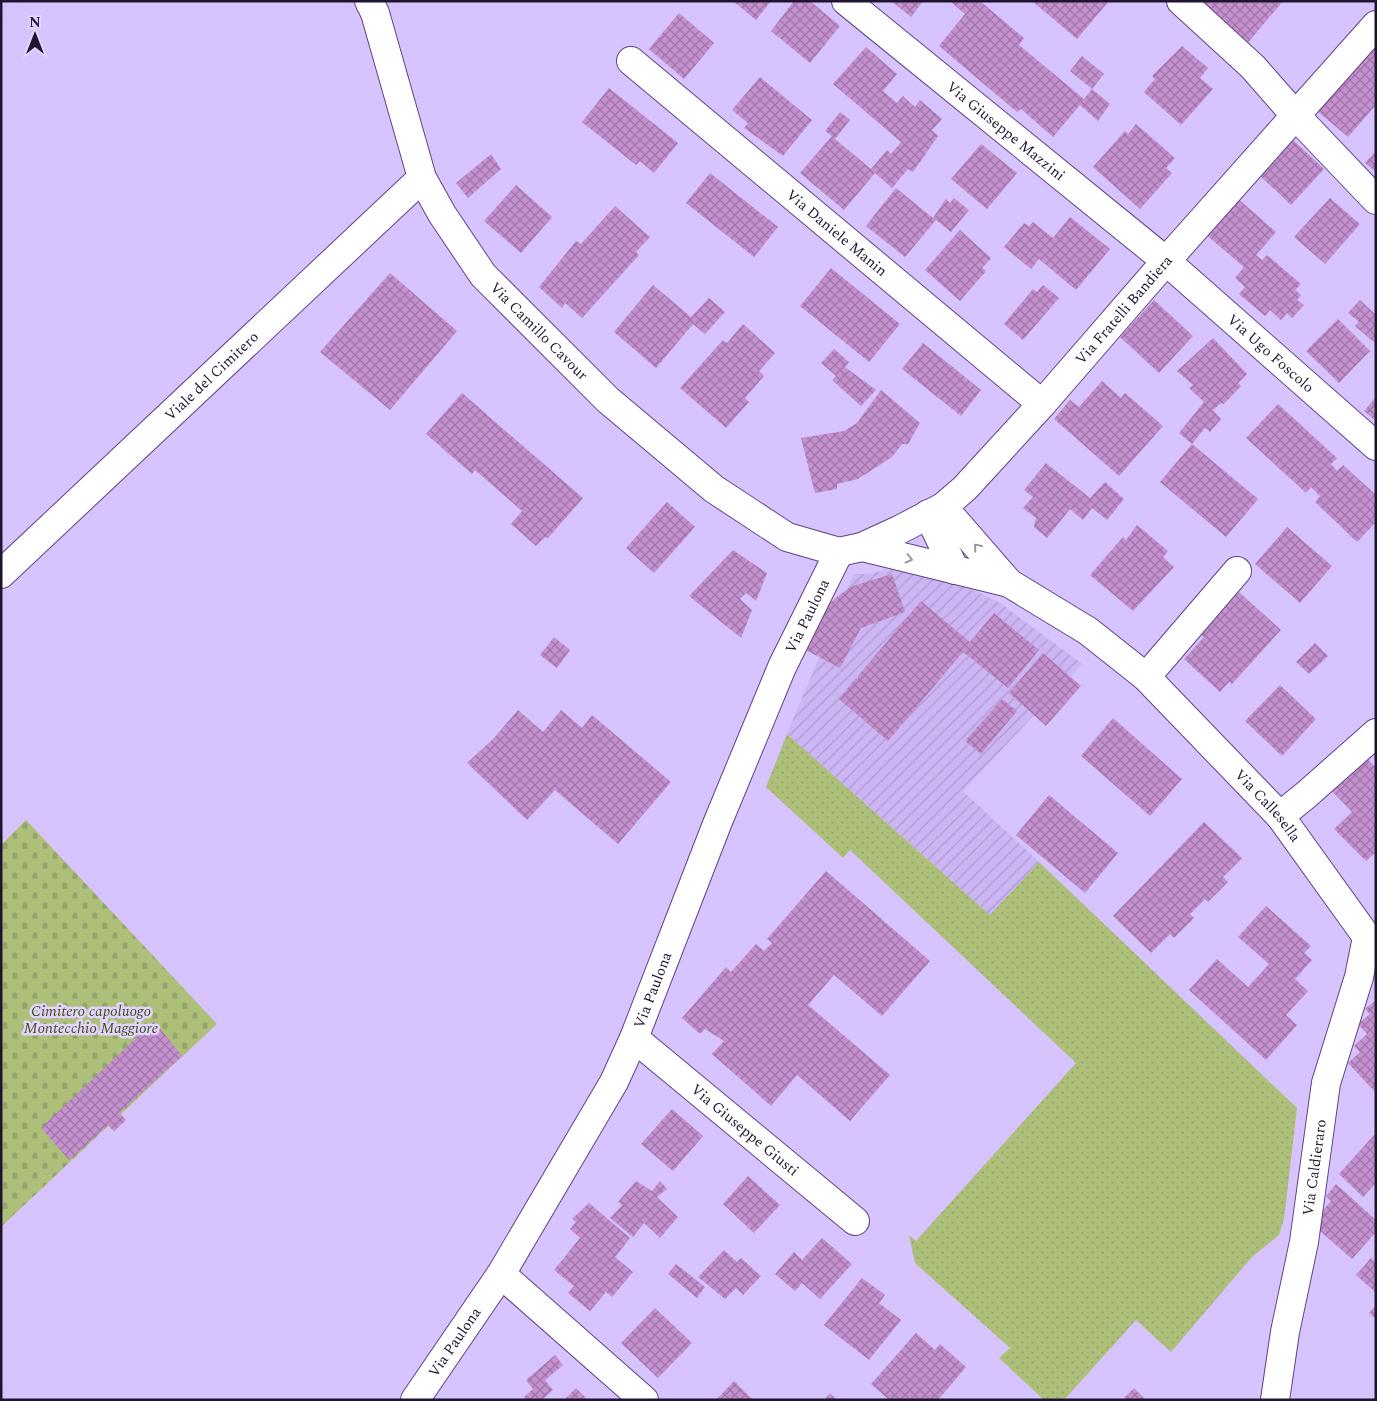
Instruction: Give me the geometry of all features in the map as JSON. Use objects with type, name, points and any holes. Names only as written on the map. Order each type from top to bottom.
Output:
[{"type":"street","name":"Via Camillo Cavour","points":[[369,1],[375,13],[422,178],[442,214],[483,275],[608,400],[714,488],[787,537],[850,550]]},
{"type":"street","name":"Via Giuseppe Mazzini","points":[[846,1],[1166,261]]},
{"type":"street","points":[[1181,1],[1253,66],[1295,115],[1376,200]]},
{"type":"street","name":"Via Fratelli Bandiera","points":[[850,550],[936,511],[965,488],[1042,404],[1166,261],[1376,25]]},
{"type":"street","name":"Via Daniele Manin","points":[[631,61],[1042,404]]},
{"type":"street","name":"Viale del Cimitero","points":[[1,574],[422,178]]},
{"type":"street","name":"Via Ugo Foscolo","points":[[1166,261],[1376,446]]},
{"type":"street","points":[[936,511],[955,570]]},
{"type":"street","name":"Via Callesella","points":[[936,511],[1009,583],[1088,631],[1146,677],[1280,816],[1371,941]]},
{"type":"street","name":"Via Callesella","points":[[850,550],[955,570],[1009,583]]},
{"type":"street","name":"Via Paulona","points":[[415,1400],[501,1274],[614,1082],[634,1038],[717,824],[782,667],[850,550]]},
{"type":"street","points":[[1146,677],[1238,571]]},
{"type":"street","points":[[1280,816],[1376,732]]},
{"type":"street","name":"Via Caldieraro","points":[[1274,1400],[1285,1332],[1304,1242],[1326,1083],[1371,941]]},
{"type":"street","name":"Via Giuseppe Giusti","points":[[634,1038],[856,1221]]},
{"type":"street","points":[[501,1274],[644,1400]]},
{"type":"shaded area","points":[[893,569],[915,571],[959,583],[1000,603],[1082,664],[963,791],[1039,862],[990,915],[787,734],[854,574],[866,574]]},
{"type":"green space","points":[[787,734],[990,915],[1039,862],[1297,1108],[1284,1219],[1279,1235],[1252,1257],[1171,1352],[1136,1320],[1064,1400],[1044,1400],[999,1358],[1010,1348],[915,1263],[909,1235],[916,1241],[1076,1063],[850,850],[843,858],[766,787]]},
{"type":"green space","name":"Cimitero capoluogo Montecchio Maggiore","points":[[26,820],[217,1024],[121,1114],[126,1120],[114,1131],[108,1126],[1,1227],[1,845]]},
{"type":"building","points":[[733,1],[771,1],[756,20]]},
{"type":"building","points":[[794,1],[810,1],[840,26],[810,63],[771,31]]},
{"type":"building","points":[[891,1],[923,1],[911,17]]},
{"type":"building","points":[[950,1],[980,1],[1024,38],[1019,45],[1084,99],[1092,89],[1110,104],[1098,121],[1080,105],[1053,137],[1021,109],[1017,112],[939,46],[965,14]]},
{"type":"building","points":[[1032,1],[1109,1],[1077,39]]},
{"type":"building","points":[[1199,1],[1229,2],[1283,1],[1240,52]]},
{"type":"building","points":[[679,13],[714,43],[684,79],[649,49]]},
{"type":"building","points":[[1376,38],[1376,105],[1348,137],[1316,110]]},
{"type":"building","points":[[1182,46],[1208,68],[1200,78],[1213,89],[1181,125],[1144,92],[1155,79],[1152,76]]},
{"type":"building","points":[[866,47],[897,74],[883,91],[897,103],[903,96],[915,107],[920,100],[942,119],[932,130],[938,136],[913,172],[908,169],[892,188],[875,173],[844,210],[800,173],[832,136],[825,131],[840,112],[850,120],[835,139],[871,169],[887,150],[891,154],[901,142],[833,84]]},
{"type":"building","points":[[1082,56],[1104,74],[1092,89],[1070,71]]},
{"type":"building","points":[[760,77],[812,120],[783,156],[744,128],[748,123],[732,110]]},
{"type":"building","points":[[609,88],[678,143],[654,173],[640,161],[636,165],[582,122]]},
{"type":"building","points":[[1136,124],[1175,158],[1166,168],[1172,173],[1140,209],[1093,167],[1125,131],[1128,134]]},
{"type":"building","points":[[1293,140],[1324,169],[1291,205],[1260,176]]},
{"type":"building","points":[[981,144],[1017,173],[987,209],[951,179]]},
{"type":"building","points":[[1376,151],[1376,172],[1365,163]]},
{"type":"building","points":[[491,154],[501,169],[468,198],[456,183]]},
{"type":"building","points":[[710,173],[778,227],[754,257],[686,203]]},
{"type":"building","points":[[516,185],[552,217],[521,253],[484,221]]},
{"type":"building","points":[[896,188],[933,218],[946,199],[950,203],[954,198],[969,210],[951,232],[936,220],[905,257],[866,226]]},
{"type":"building","points":[[1236,197],[1276,232],[1256,255],[1262,260],[1267,255],[1301,284],[1295,290],[1301,295],[1297,300],[1304,305],[1292,318],[1287,313],[1281,320],[1270,310],[1265,316],[1239,294],[1245,287],[1235,278],[1244,267],[1204,233]]},
{"type":"building","points":[[1330,198],[1360,224],[1325,264],[1294,237]]},
{"type":"building","points":[[615,206],[650,237],[636,252],[639,255],[582,318],[565,303],[562,308],[539,287],[576,241],[581,244]]},
{"type":"building","points":[[1070,217],[1110,249],[1076,290],[1039,259],[1031,269],[1004,247],[1024,223],[1029,226],[1033,222],[1053,238]]},
{"type":"building","points":[[960,230],[991,258],[982,268],[986,271],[960,301],[925,270]]},
{"type":"building","points":[[831,268],[900,324],[869,362],[800,306]]},
{"type":"building","points":[[390,273],[457,331],[390,410],[320,352]]},
{"type":"building","points":[[653,285],[691,317],[709,298],[725,312],[705,334],[693,324],[656,368],[614,332]]},
{"type":"building","points":[[1043,285],[1059,298],[1023,340],[1004,324],[1033,289],[1037,292]]},
{"type":"building","points":[[1154,300],[1193,336],[1159,373],[1120,337]]},
{"type":"building","points":[[1360,300],[1376,315],[1376,344],[1355,326],[1359,322],[1348,313]]},
{"type":"building","points":[[1338,319],[1370,351],[1339,383],[1306,351]]},
{"type":"building","points":[[743,324],[775,353],[759,371],[764,376],[745,398],[749,402],[726,428],[680,388],[723,340],[727,343]]},
{"type":"building","points":[[1213,338],[1247,374],[1238,383],[1241,386],[1224,404],[1221,403],[1213,410],[1221,419],[1210,432],[1205,428],[1192,444],[1179,433],[1204,402],[1189,388],[1193,385],[1177,371]]},
{"type":"building","points":[[923,343],[981,390],[961,416],[902,369]]},
{"type":"building","points":[[834,349],[849,362],[845,367],[876,390],[861,406],[832,380],[836,376],[821,363]]},
{"type":"building","points":[[1102,381],[1121,398],[1125,393],[1163,426],[1119,476],[1054,419],[1070,400],[1079,407]]},
{"type":"building","points":[[881,390],[920,423],[908,444],[902,444],[892,457],[858,479],[837,484],[837,489],[815,493],[801,438],[844,431],[857,423]]},
{"type":"building","points":[[462,393],[583,498],[548,538],[545,537],[536,546],[511,524],[522,511],[475,470],[472,474],[426,434]]},
{"type":"building","points":[[1376,397],[1376,421],[1364,411]]},
{"type":"building","points":[[1278,404],[1337,458],[1331,464],[1337,471],[1343,465],[1376,495],[1376,522],[1357,542],[1315,502],[1320,496],[1311,487],[1306,493],[1246,438]]},
{"type":"building","points":[[1192,444],[1258,499],[1226,537],[1160,482]]},
{"type":"building","points":[[1046,463],[1090,498],[1105,482],[1124,499],[1107,520],[1092,508],[1083,520],[1070,509],[1047,538],[1034,527],[1036,518],[1023,508],[1033,497],[1024,490]]},
{"type":"building","points":[[667,502],[695,527],[654,573],[626,548]]},
{"type":"building","points":[[1137,525],[1168,551],[1163,557],[1174,567],[1133,611],[1090,575],[1123,537],[1126,540]]},
{"type":"building","points":[[1287,527],[1332,566],[1300,603],[1255,564]]},
{"type":"building","points":[[733,550],[767,573],[756,601],[746,593],[740,599],[752,610],[741,638],[689,596]]},
{"type":"building","points":[[892,574],[905,612],[861,628],[840,668],[804,649],[822,609],[850,587]]},
{"type":"building","points":[[1239,592],[1281,630],[1232,684],[1229,682],[1220,692],[1184,659],[1204,637],[1201,635]]},
{"type":"building","points":[[921,601],[970,642],[994,613],[1039,650],[1008,688],[963,652],[888,741],[839,699],[856,678],[858,680],[858,676]]},
{"type":"building","points":[[554,637],[570,650],[557,668],[540,655]]},
{"type":"building","points":[[1315,643],[1328,656],[1309,674],[1296,662]]},
{"type":"building","points":[[1043,653],[1081,686],[1046,726],[1009,693]]},
{"type":"building","points":[[1280,685],[1316,719],[1282,756],[1245,721]]},
{"type":"building","points":[[1002,699],[1017,711],[981,754],[965,741]]},
{"type":"building","points":[[518,710],[543,732],[561,710],[582,728],[592,715],[671,782],[618,844],[555,790],[527,820],[467,763],[494,738]]},
{"type":"building","points":[[1113,718],[1182,779],[1150,816],[1081,756]]},
{"type":"building","points":[[1364,755],[1376,768],[1376,852],[1366,861],[1334,829],[1352,812],[1330,789]]},
{"type":"building","points":[[1049,795],[1118,853],[1085,893],[1016,835]]},
{"type":"building","points":[[1204,822],[1242,858],[1223,877],[1228,882],[1208,902],[1205,899],[1190,914],[1194,918],[1174,938],[1170,934],[1151,953],[1113,916]]},
{"type":"building","points":[[826,871],[930,961],[882,1016],[834,975],[808,1005],[890,1075],[850,1121],[797,1075],[771,1106],[712,1054],[724,1041],[705,1029],[700,1034],[682,1018],[726,967],[731,972],[756,944],[764,951],[772,943],[767,939]]},
{"type":"building","points":[[1266,906],[1311,946],[1304,953],[1312,960],[1295,979],[1308,991],[1286,1015],[1297,1025],[1266,1060],[1189,990],[1217,959],[1248,987],[1269,964],[1238,937]]},
{"type":"building","points":[[1376,1000],[1376,1093],[1348,1063],[1360,1052],[1354,1046],[1367,1034],[1358,1024],[1370,1014],[1365,1009]]},
{"type":"building","points":[[154,1021],[182,1056],[119,1113],[126,1120],[114,1131],[108,1125],[69,1160],[41,1128]]},
{"type":"building","points":[[672,1109],[703,1136],[673,1171],[641,1144]]},
{"type":"building","points":[[1376,1133],[1376,1183],[1363,1197],[1339,1174]]},
{"type":"building","points":[[748,1176],[780,1205],[754,1233],[723,1204]]},
{"type":"building","points":[[636,1181],[652,1191],[660,1181],[667,1189],[657,1197],[678,1217],[660,1238],[644,1223],[633,1237],[610,1218],[622,1205],[618,1202]]},
{"type":"building","points":[[1336,1184],[1376,1220],[1376,1232],[1352,1259],[1311,1223],[1331,1201],[1326,1196]]},
{"type":"building","points":[[589,1203],[630,1238],[615,1257],[633,1272],[612,1297],[606,1292],[590,1311],[568,1293],[574,1286],[554,1270],[580,1238],[570,1229],[576,1222],[572,1219]]},
{"type":"building","points":[[822,1238],[852,1264],[820,1299],[802,1283],[795,1291],[775,1274],[794,1252],[802,1260]]},
{"type":"building","points":[[724,1250],[737,1262],[741,1258],[761,1276],[743,1295],[736,1288],[725,1299],[698,1277]]},
{"type":"building","points":[[1371,1258],[1375,1262],[1376,1260],[1375,1292],[1356,1275]]},
{"type":"building","points":[[676,1264],[705,1287],[697,1298],[668,1274]]},
{"type":"building","points":[[862,1278],[885,1295],[879,1303],[901,1320],[869,1360],[824,1325]]},
{"type":"building","points":[[1376,1305],[1376,1319],[1369,1313]]},
{"type":"building","points":[[655,1308],[692,1343],[658,1378],[621,1343]]},
{"type":"building","points":[[916,1333],[935,1350],[940,1344],[966,1367],[938,1400],[889,1400],[871,1384]]},
{"type":"building","points":[[555,1355],[563,1365],[545,1380],[553,1390],[542,1400],[526,1400],[524,1397],[533,1389],[526,1380]]},
{"type":"building","points":[[734,1381],[753,1400],[716,1400]]},
{"type":"building","points":[[576,1388],[588,1400],[564,1400]]},
{"type":"building","points":[[1134,1388],[1146,1400],[1122,1400]]},
{"type":"building","points":[[830,1393],[837,1400],[824,1400]]}]
